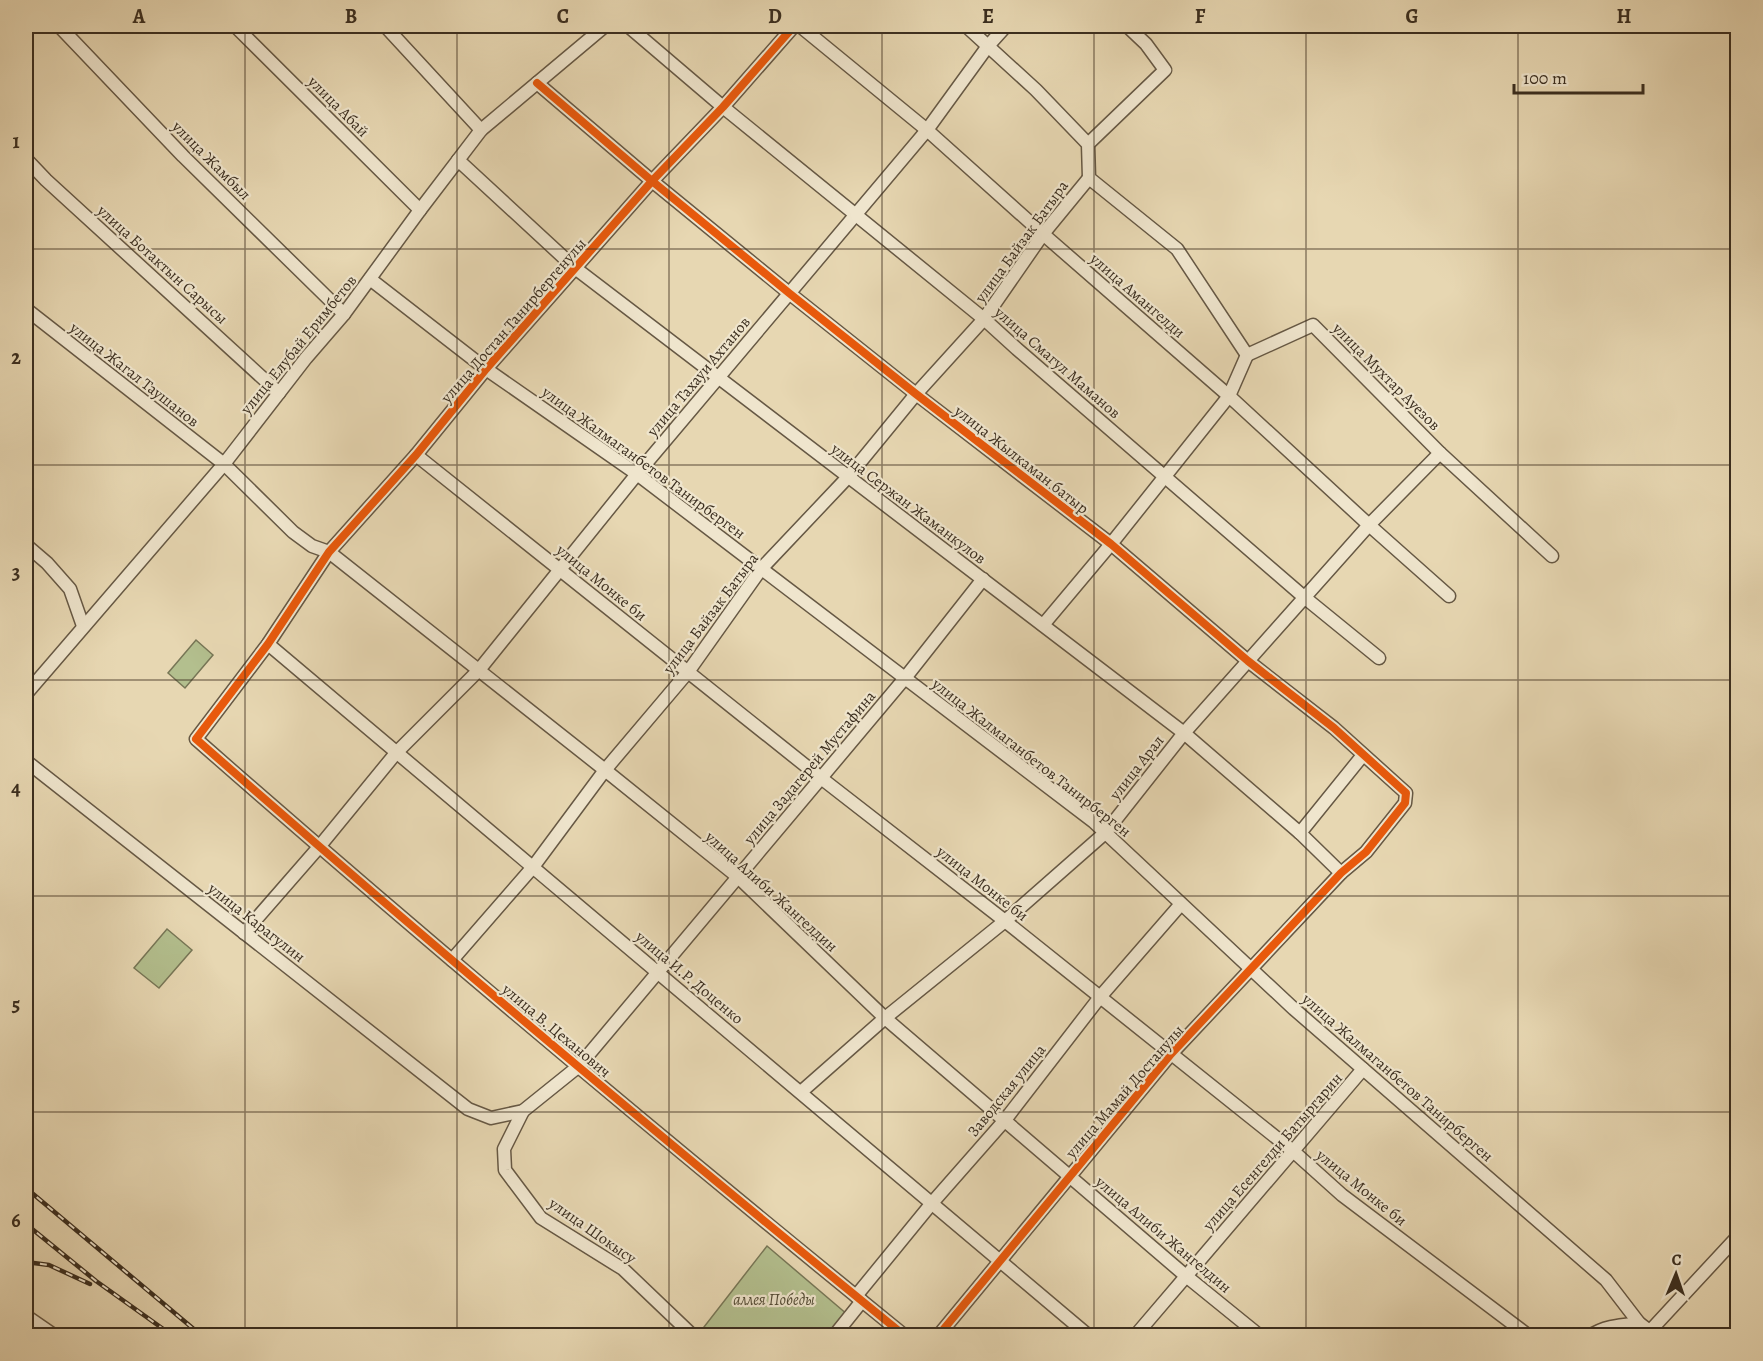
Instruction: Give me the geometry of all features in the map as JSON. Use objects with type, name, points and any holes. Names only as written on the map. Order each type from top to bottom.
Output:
[{"type":"street","name":"улица Жамбыл","points":[[59,26],[183,156],[344,314]]},
{"type":"street","name":"улица Абай","points":[[235,26],[420,210]]},
{"type":"street","points":[[385,26],[481,130]]},
{"type":"street","name":"улица Елубай Еримбетов","points":[[26,694],[224,464],[306,358],[344,314],[481,130],[605,26]]},
{"type":"street","name":"улица Смагул Маманов","points":[[628,26],[723,107],[984,319],[1304,597],[1379,658]]},
{"type":"street","name":"улица Достан Танирбергенулы","points":[[196,739],[268,644],[329,552],[417,455],[486,369],[575,268],[794,26]]},
{"type":"street","name":"улица Амангелди","points":[[800,26],[927,130],[1229,396],[1449,596]]},
{"type":"street","points":[[966,26],[1036,90],[1088,144],[1089,178],[1177,249],[1247,355],[1229,396],[1043,625]]},
{"type":"street","name":"улица Тахауи Ахтанов","points":[[244,933],[319,847],[396,753],[479,670],[637,474],[927,130],[988,46],[1006,26]]},
{"type":"street","points":[[1088,144],[1165,70],[1146,44],[1127,26]]},
{"type":"street","name":"улица Жылкаман батыр","points":[[537,82],[652,181],[789,293],[1111,544],[1248,661],[1334,728],[1406,793],[1405,803],[1366,852],[1341,873]]},
{"type":"street","name":"улица Ботактын Сарысы","points":[[26,159],[46,180],[279,393]]},
{"type":"street","name":"улица Сержан Жаманкулов","points":[[458,160],[575,268],[1184,733],[1300,833],[1341,873]]},
{"type":"street","name":"улица Байзак Батыра","points":[[452,960],[533,867],[605,770],[688,672],[762,569],[849,477],[916,394],[984,319],[1043,234],[1089,178]]},
{"type":"street","name":"улица Жалмаганбетов Танирберген","points":[[370,279],[486,369],[637,474],[1094,822],[1294,1009],[1606,1280],[1639,1323],[1653,1333]]},
{"type":"street","name":"улица Жагал Таушанов","points":[[26,309],[224,464]]},
{"type":"street","name":"улица Мухтар Ауезов","points":[[1247,355],[1313,326],[1440,453],[1552,556]]},
{"type":"street","name":"улица Арал","points":[[801,1092],[885,1018],[1005,921],[1105,833],[1184,733],[1369,525],[1440,453]]},
{"type":"street","name":"улица Монке би","points":[[417,455],[1293,1151],[1342,1195],[1529,1335]]},
{"type":"street","name":"улица Алиби Жангелдин","points":[[224,464],[293,532],[312,546],[329,552],[738,877],[885,1018],[1186,1276],[1260,1335]]},
{"type":"street","points":[[26,545],[47,563],[70,589],[83,627]]},
{"type":"street","name":"улица Задагерей Мустафина","points":[[468,1109],[491,1118],[523,1111],[579,1066],[905,678],[983,579]]},
{"type":"street","name":"улица И.Р. Доценко","points":[[268,644],[1089,1335]]},
{"type":"street","name":"улица В. Цеханович","points":[[196,739],[319,847],[689,1160],[905,1335]]},
{"type":"street","points":[[1300,833],[1363,755]]},
{"type":"street","name":"улица Карагулин","points":[[27,765],[468,1109]]},
{"type":"street","name":"улица Мамай Достанулы","points":[[938,1335],[1171,1054],[1341,873]]},
{"type":"street","name":"Заводская улица","points":[[834,1335],[859,1298],[932,1203],[1005,1120],[1100,997],[1182,904]]},
{"type":"street","name":"улица Есенгелди Батыргарин","points":[[1135,1335],[1363,1069]]},
{"type":"street","name":"улица Шокысу","points":[[523,1111],[504,1149],[505,1170],[541,1218],[623,1269],[689,1332]]},
{"type":"street","points":[[1653,1333],[1737,1236]]},
{"type":"street","points":[[26,1316],[55,1335]]},
{"type":"street","points":[[1590,1335],[1613,1326],[1639,1323]]},
{"type":"green space","points":[[196,640],[213,655],[185,688],[168,673]]},
{"type":"green space","points":[[167,929],[192,950],[159,988],[134,968]]},
{"type":"green space","name":"аллея Победы","points":[[767,1246],[848,1315],[830,1335],[697,1336]]},
{"type":"railway","points":[[26,1188],[202,1336]]},
{"type":"railway","points":[[26,1224],[96,1281],[173,1336]]},
{"type":"railway","points":[[26,1262],[49,1265],[90,1284]]},
{"type":"cycle path","points":[[794,26],[723,107],[652,181],[486,369],[416,455],[329,552],[268,644],[196,739],[548,1041],[905,1336]]},
{"type":"cycle path","points":[[537,83],[789,293],[1111,544],[1248,661],[1334,728],[1406,793],[1405,803],[1366,852],[1341,873],[1171,1054],[938,1336]]}]
